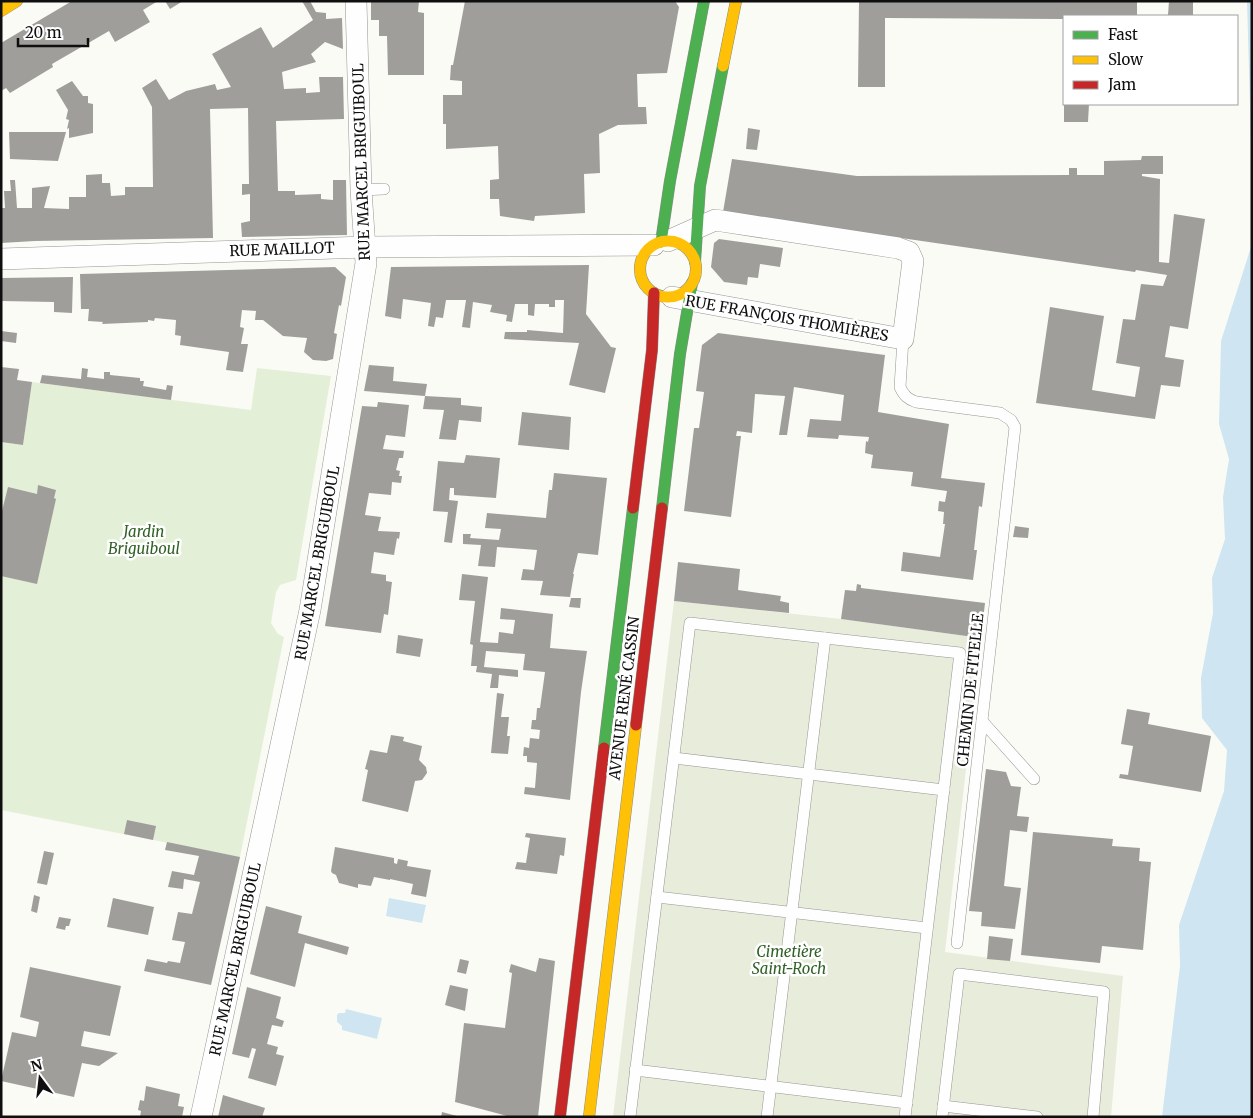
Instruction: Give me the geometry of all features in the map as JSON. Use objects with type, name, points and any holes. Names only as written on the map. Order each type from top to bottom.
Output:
[{"type":"main road","points":[[1,10],[17,1]]},
{"type":"main road","points":[[699,197],[736,1]]},
{"type":"main road","points":[[661,243],[670,181],[703,2]]},
{"type":"main road","points":[[695,262],[685,247],[677,242],[661,243],[646,251],[640,269],[646,287],[677,293],[695,276],[695,262],[706,224]]},
{"type":"main road","name":"AVENUE RENÉ CASSIN","points":[[560,1117],[582,1059],[680,354],[677,293]]},
{"type":"main road","name":"AVENUE RENÉ CASSIN","points":[[589,1117],[582,1059],[652,350],[677,293]]},
{"type":"street","name":"RUE MARCEL BRIGUIBOUL","points":[[201,1117],[310,610],[366,263],[362,224],[356,1]]},
{"type":"street","points":[[661,243],[706,224],[699,197]]},
{"type":"street","name":"RUE FRANÇOIS THOMIÈRES","points":[[677,293],[903,339],[913,261],[909,252],[898,248],[795,231],[706,224]]},
{"type":"street","name":"RUE MAILLOT","points":[[1,259],[365,247],[661,243]]},
{"type":"lane","points":[[361,190],[384,189]]},
{"type":"lane","name":"RUE FRANÇOIS THOMIÈRES","points":[[903,339],[900,380],[903,394],[916,402],[1000,413],[1012,420],[1015,427],[1013,440]]},
{"type":"lane","name":"CHEMIN DE FITELLE","points":[[957,943],[1013,440]]},
{"type":"lane","points":[[630,1117],[690,623],[960,653],[905,1117]]},
{"type":"lane","points":[[767,1117],[825,638]]},
{"type":"lane","points":[[982,721],[1034,779]]},
{"type":"lane","points":[[674,758],[944,790]]},
{"type":"lane","points":[[657,897],[927,928]]},
{"type":"lane","points":[[1037,1117],[942,1111],[958,974],[1104,992],[1093,1117]]},
{"type":"lane","points":[[636,1070],[907,1102]]},
{"type":"green space","name":"Jardin Briguiboul","points":[[257,368],[331,376],[296,580],[280,585],[276,592],[271,623],[278,634],[284,637],[240,857],[1,810],[1,442],[23,445],[32,382],[251,410]]},
{"type":"green space","name":"Cimetière Saint-Roch","points":[[674,601],[841,619],[981,638],[945,952],[1123,976],[1111,1117],[613,1117]]},
{"type":"water","points":[[1247,1],[1252,1],[1252,176]]},
{"type":"water","points":[[1252,244],[1252,1117],[1162,1117],[1180,966],[1179,925],[1224,791],[1227,750],[1202,718],[1201,678],[1213,613],[1212,578],[1225,539],[1223,497],[1229,459],[1219,424],[1221,341]]},
{"type":"water","points":[[389,898],[426,905],[422,923],[386,916]]},
{"type":"water","points":[[346,1009],[382,1018],[377,1039],[342,1030],[342,1026],[337,1022],[337,1015],[345,1013]]},
{"type":"building","points":[[72,1],[158,1],[143,10],[150,22],[115,42],[109,31],[52,64],[53,67],[10,93],[6,88],[1,91],[1,43]]},
{"type":"building","points":[[165,1],[183,1],[170,9]]},
{"type":"building","points":[[302,1],[310,1],[316,12],[326,13],[326,19],[342,18],[343,49],[325,42],[311,54],[316,62],[282,72],[284,89],[306,88],[306,93],[320,92],[319,77],[343,77],[344,119],[276,121],[278,191],[295,191],[295,195],[321,194],[321,199],[333,200],[333,180],[346,180],[347,235],[242,237],[241,223],[250,221],[250,194],[242,195],[242,184],[249,184],[248,108],[210,109],[213,238],[1,243],[1,208],[5,208],[4,191],[11,191],[10,180],[15,180],[17,208],[32,208],[32,188],[50,186],[44,208],[69,209],[69,197],[86,197],[86,175],[102,174],[102,183],[110,183],[111,196],[125,195],[125,187],[153,187],[152,107],[142,88],[156,79],[169,100],[186,91],[215,84],[217,90],[231,87],[212,54],[261,27],[273,48],[313,20]]},
{"type":"building","points":[[371,1],[419,1],[418,12],[424,13],[424,75],[388,75],[387,36],[379,36],[379,20],[371,20]]},
{"type":"building","points":[[465,1],[675,1],[679,7],[667,73],[637,74],[638,107],[646,107],[647,124],[618,125],[599,134],[600,173],[584,174],[585,213],[535,216],[534,221],[500,216],[499,199],[490,199],[490,180],[499,179],[498,146],[446,149],[446,124],[443,124],[443,95],[462,95],[462,81],[450,80],[451,65],[453,65]]},
{"type":"building","points":[[859,1],[1137,1],[1137,15],[1063,15],[1063,19],[885,18],[885,87],[858,87]]},
{"type":"building","points":[[1169,1],[1193,1],[1193,15],[1168,15]]},
{"type":"building","points":[[72,81],[83,96],[88,96],[88,103],[93,104],[93,133],[69,138],[69,128],[67,129],[69,120],[66,119],[68,110],[56,90]]},
{"type":"building","points":[[1064,105],[1089,105],[1088,122],[1064,122]]},
{"type":"building","points":[[748,128],[760,130],[757,150],[746,149]]},
{"type":"building","points":[[9,132],[66,132],[58,161],[10,159]]},
{"type":"building","points":[[1142,156],[1163,156],[1163,174],[1142,174],[1142,176],[1160,179],[1159,262],[1169,263],[1174,214],[1205,219],[1188,329],[1170,326],[1165,357],[1184,360],[1180,387],[1161,385],[1155,419],[1036,403],[1050,307],[1104,316],[1092,390],[1135,397],[1140,367],[1116,363],[1123,319],[1135,320],[1141,284],[1163,286],[1167,275],[1136,270],[1135,272],[723,212],[732,159],[857,176],[1069,175],[1069,168],[1077,168],[1077,175],[1104,175],[1104,161],[1141,160]]},
{"type":"building","points":[[719,239],[783,248],[780,267],[760,264],[758,278],[748,277],[747,285],[724,282],[711,267],[714,243]]},
{"type":"building","points":[[589,265],[586,314],[611,347],[616,348],[605,393],[569,385],[579,343],[504,339],[505,332],[527,332],[527,330],[563,333],[564,300],[555,300],[555,307],[549,307],[549,304],[535,304],[534,316],[528,315],[528,304],[515,304],[512,322],[506,321],[507,315],[490,312],[492,305],[473,302],[470,328],[462,327],[466,300],[446,300],[443,318],[436,317],[434,327],[428,326],[431,303],[403,299],[401,319],[385,316],[391,267]]},
{"type":"building","points":[[335,267],[346,277],[334,333],[337,334],[333,359],[326,361],[313,360],[304,352],[307,338],[283,336],[263,320],[255,320],[256,311],[242,310],[240,327],[244,328],[241,344],[248,344],[243,372],[226,370],[229,352],[180,345],[181,336],[175,335],[176,320],[155,318],[154,321],[148,320],[148,322],[102,324],[103,322],[88,321],[89,309],[81,309],[80,274]]},
{"type":"building","points":[[73,277],[72,313],[54,312],[54,302],[1,301],[1,278]]},
{"type":"building","points":[[1,331],[17,333],[16,343],[1,341]]},
{"type":"building","points":[[718,333],[885,355],[878,412],[949,424],[941,478],[985,483],[982,507],[979,506],[974,550],[977,550],[973,580],[901,571],[903,552],[940,557],[945,524],[943,524],[944,512],[938,511],[939,501],[945,502],[947,491],[911,486],[913,472],[871,468],[873,455],[865,453],[866,441],[868,442],[869,437],[839,435],[838,439],[807,437],[810,419],[841,421],[844,395],[794,387],[787,435],[779,435],[785,396],[755,394],[752,433],[737,431],[736,436],[741,436],[731,517],[684,511],[694,428],[699,428],[704,392],[696,391],[702,345]]},
{"type":"building","points":[[369,365],[394,367],[393,381],[427,384],[425,396],[364,391]]},
{"type":"building","points":[[1,367],[19,369],[17,380],[32,382],[23,445],[1,442]]},
{"type":"building","points":[[82,368],[88,369],[87,377],[104,379],[104,372],[110,372],[110,375],[140,378],[140,381],[144,381],[143,386],[166,390],[167,385],[173,386],[171,400],[40,383],[42,375],[81,379]]},
{"type":"building","points":[[425,396],[461,398],[461,405],[482,407],[481,422],[459,420],[456,440],[439,439],[444,410],[423,409]]},
{"type":"building","points":[[378,402],[409,405],[405,437],[386,435],[383,449],[404,451],[403,458],[399,458],[396,470],[400,471],[399,476],[402,476],[401,483],[392,482],[391,495],[369,493],[365,515],[381,517],[378,531],[400,532],[394,555],[374,552],[371,573],[386,575],[386,581],[392,582],[388,615],[384,614],[381,633],[325,626],[362,406],[377,407]]},
{"type":"building","points":[[522,412],[571,417],[569,450],[518,445]]},
{"type":"building","points":[[466,455],[500,458],[496,498],[454,495],[454,488],[450,488],[449,500],[458,501],[452,543],[444,542],[448,512],[433,511],[438,461],[464,463]]},
{"type":"building","points":[[554,473],[607,478],[598,555],[578,553],[570,597],[540,595],[543,581],[521,580],[523,569],[534,570],[537,550],[497,547],[495,567],[478,566],[481,545],[463,544],[463,534],[471,534],[470,538],[499,540],[501,529],[485,528],[487,513],[546,518],[549,490],[552,490]]},
{"type":"building","points":[[38,485],[56,490],[54,498],[56,499],[37,584],[1,576],[1,515],[8,487],[37,494]]},
{"type":"building","points":[[1015,526],[1029,528],[1028,538],[1013,537]]},
{"type":"building","points":[[678,562],[740,569],[738,590],[781,596],[780,601],[789,603],[789,613],[674,601]]},
{"type":"building","points":[[462,574],[488,577],[480,642],[498,643],[499,632],[513,634],[515,620],[500,619],[501,608],[553,614],[550,648],[587,651],[570,800],[524,794],[525,787],[535,788],[537,763],[527,762],[527,756],[523,756],[524,747],[529,748],[530,738],[539,739],[540,730],[531,729],[532,720],[536,720],[537,708],[540,708],[545,672],[523,670],[525,654],[486,651],[484,667],[518,670],[518,677],[499,675],[498,688],[490,688],[492,674],[476,672],[477,666],[471,666],[473,645],[470,644],[475,601],[459,600]]},
{"type":"building","points":[[857,584],[861,585],[861,588],[985,603],[981,638],[841,619],[845,590],[856,591]]},
{"type":"building","points":[[571,598],[581,598],[580,608],[569,607]]},
{"type":"building","points":[[398,635],[423,639],[420,657],[396,653]]},
{"type":"building","points":[[497,693],[504,694],[501,717],[509,717],[507,736],[510,736],[508,754],[491,753]]},
{"type":"building","points":[[1127,709],[1150,713],[1148,724],[1211,736],[1201,792],[1119,778],[1120,774],[1128,775],[1133,746],[1121,744]]},
{"type":"building","points":[[391,735],[404,737],[403,741],[422,746],[419,760],[426,767],[427,773],[422,780],[415,781],[408,812],[362,801],[368,770],[365,769],[370,750],[387,753]]},
{"type":"building","points":[[986,769],[1006,772],[1011,786],[1021,787],[1017,816],[1029,817],[1027,832],[1010,830],[1004,886],[1021,888],[1015,929],[981,926],[982,912],[969,911]]},
{"type":"building","points":[[127,820],[156,826],[153,840],[124,834]]},
{"type":"building","points":[[1033,832],[1113,839],[1112,846],[1140,848],[1139,861],[1151,862],[1143,950],[1102,946],[1100,963],[1021,955]]},
{"type":"building","points":[[526,833],[566,838],[564,856],[560,855],[557,874],[515,869],[517,862],[526,863],[530,838],[525,837]]},
{"type":"building","points":[[167,842],[240,857],[211,985],[144,971],[147,959],[167,963],[168,961],[180,963],[185,942],[172,940],[178,912],[192,914],[200,882],[184,879],[183,889],[168,887],[172,871],[194,875],[199,856],[165,850]]},
{"type":"building","points":[[335,847],[394,858],[394,863],[397,864],[398,859],[408,861],[407,866],[431,870],[426,897],[411,894],[413,884],[390,879],[374,877],[371,886],[358,884],[358,888],[339,883],[336,875],[331,871]]},
{"type":"building","points":[[44,851],[54,853],[47,885],[37,883]]},
{"type":"building","points":[[34,895],[40,897],[37,913],[31,911]]},
{"type":"building","points":[[113,898],[154,907],[148,935],[107,927]]},
{"type":"building","points":[[266,906],[302,916],[298,933],[349,947],[347,955],[305,943],[295,987],[250,974]]},
{"type":"building","points":[[59,917],[71,919],[69,926],[66,926],[65,930],[56,928]]},
{"type":"building","points":[[989,936],[1013,939],[1010,961],[987,959]]},
{"type":"building","points":[[539,958],[555,961],[538,1117],[511,1117],[455,1102],[464,1023],[505,1028],[512,973],[509,972],[511,964],[536,972]]},
{"type":"building","points":[[460,959],[469,961],[466,974],[457,972]]},
{"type":"building","points":[[30,967],[121,986],[110,1036],[84,1031],[81,1046],[118,1053],[99,1066],[82,1063],[74,1097],[1,1081],[12,1032],[36,1037],[39,1022],[20,1017]]},
{"type":"building","points":[[450,985],[468,989],[465,1011],[445,1005]]},
{"type":"building","points":[[247,987],[281,997],[276,1018],[284,1021],[282,1027],[272,1025],[267,1044],[278,1047],[276,1054],[284,1056],[276,1086],[248,1078],[256,1049],[252,1048],[249,1058],[232,1054]]},
{"type":"building","points":[[146,1086],[180,1094],[178,1106],[184,1107],[182,1117],[140,1117],[141,1111],[138,1110],[140,1100],[144,1101]]},
{"type":"building","points":[[223,1095],[265,1108],[262,1117],[218,1117]]},
{"type":"building","points":[[442,1112],[457,1116],[441,1117]]},
{"type":"traffic: fast","points":[[661,242],[670,181],[704,1]]},
{"type":"traffic: fast","points":[[695,262],[700,186],[723,66]]},
{"type":"traffic: fast","points":[[662,508],[680,354],[692,283]]},
{"type":"traffic: fast","points":[[604,748],[633,508]]},
{"type":"traffic: slow","points":[[1,11],[17,1]]},
{"type":"traffic: slow","points":[[723,66],[736,1]]},
{"type":"traffic: slow","points":[[668,241],[679,243],[688,249],[694,258],[696,269],[694,280],[688,289],[679,295],[668,297],[657,295],[648,289],[642,280],[640,269],[642,258],[648,249],[657,243],[668,241]]},
{"type":"traffic: slow","points":[[589,1117],[636,725]]},
{"type":"traffic: jam","points":[[633,508],[652,350],[654,293]]},
{"type":"traffic: jam","points":[[636,725],[662,508]]},
{"type":"traffic: jam","points":[[560,1117],[604,748]]}]
